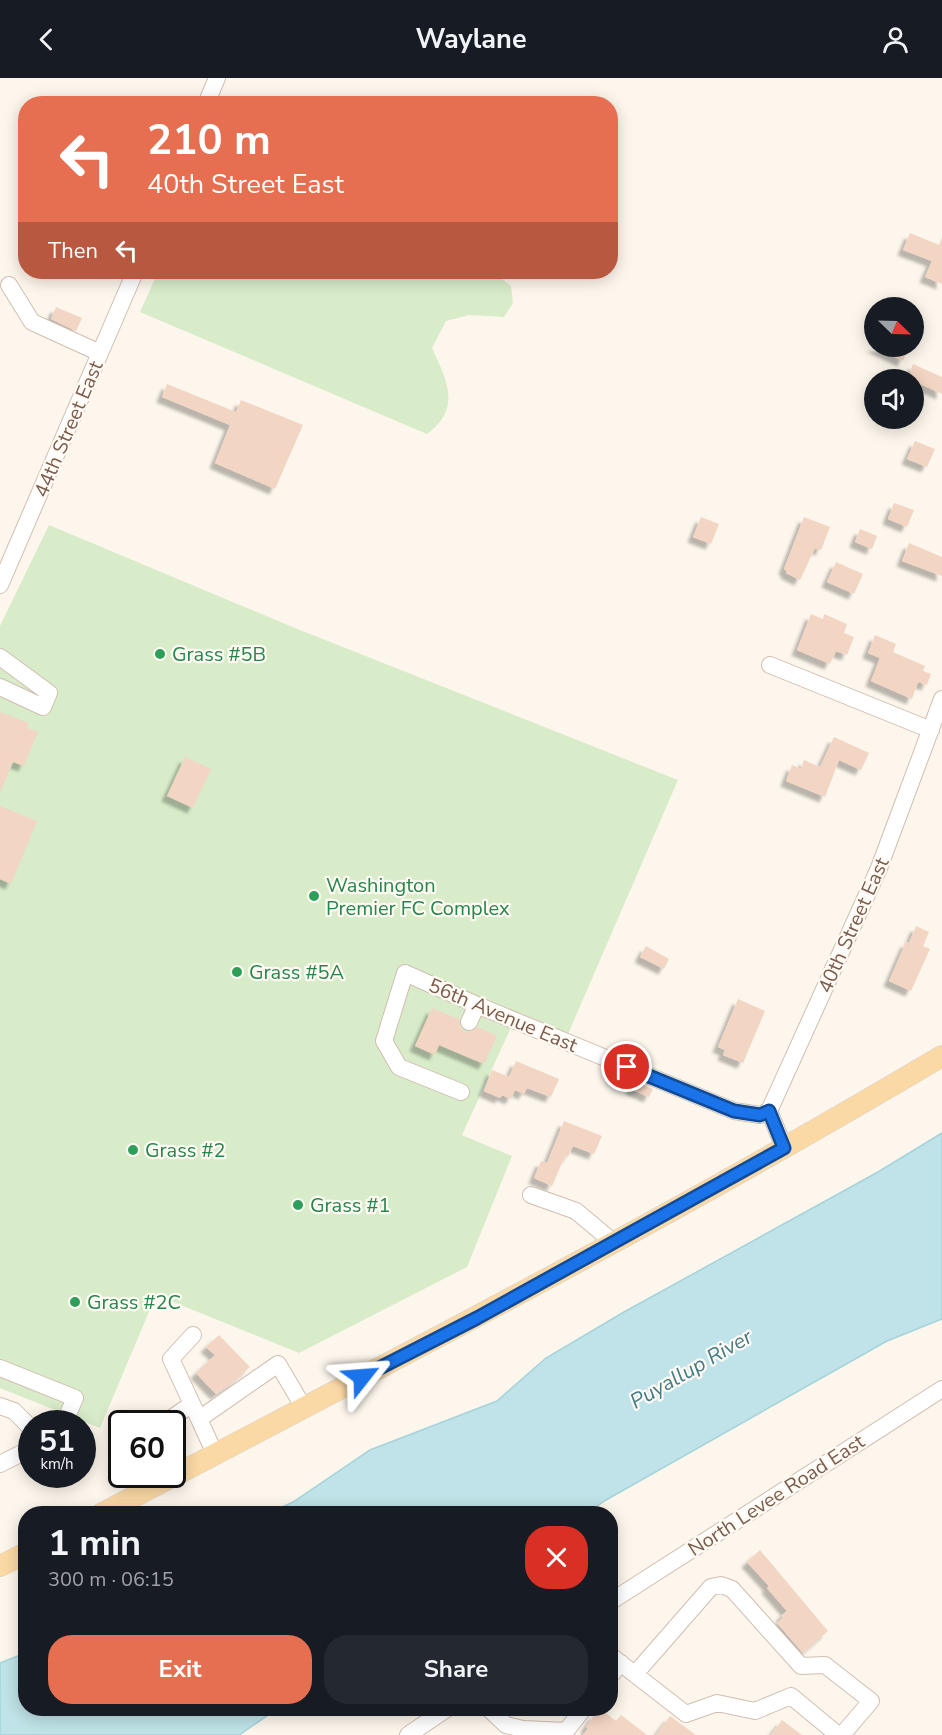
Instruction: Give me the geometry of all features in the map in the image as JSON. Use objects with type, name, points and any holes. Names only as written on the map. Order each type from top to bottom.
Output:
[{"type":"main road","points":[[116,1506],[477,1318],[784,1148],[942,1056]]},
{"type":"main road","points":[[0,1566],[18,1557]]},
{"type":"street","points":[[209,96],[217,78]]},
{"type":"street","name":"44th Street East","points":[[0,585],[132,279]]},
{"type":"street","points":[[9,285],[32,322],[100,353]]},
{"type":"street","points":[[0,658],[49,693],[43,707],[0,687]]},
{"type":"street","points":[[770,666],[931,730]]},
{"type":"street","name":"40th Street East","points":[[769,1111],[879,868],[942,699]]},
{"type":"street","name":"56th Avenue East","points":[[461,1092],[399,1067],[384,1041],[405,973],[734,1111],[760,1115],[769,1111]]},
{"type":"street","points":[[469,1022],[477,1005]]},
{"type":"street","points":[[769,1111],[784,1148]]},
{"type":"street","points":[[531,1195],[576,1211],[613,1242]]},
{"type":"street","points":[[193,1335],[171,1359],[215,1454]]},
{"type":"street","points":[[199,1419],[278,1364],[304,1407]]},
{"type":"street","points":[[0,1368],[75,1398],[70,1410]]},
{"type":"street","name":"North Levee Road East","points":[[618,1597],[942,1389]]},
{"type":"street","points":[[183,1410],[192,1404]]},
{"type":"street","points":[[0,1406],[18,1415]]},
{"type":"street","points":[[0,1464],[18,1455]]},
{"type":"street","points":[[618,1667],[635,1674],[686,1714],[717,1703],[755,1711],[791,1696],[840,1735],[871,1701],[825,1665],[801,1666],[732,1589],[722,1585],[711,1587],[635,1674]]},
{"type":"street","points":[[408,1735],[436,1716]]},
{"type":"street","points":[[496,1716],[506,1725],[524,1729],[566,1731],[578,1716]]},
{"type":"green space","points":[[155,279],[502,279],[511,286],[513,303],[504,317],[469,315],[446,321],[432,348],[446,383],[448,404],[438,424],[427,434],[140,312]]},
{"type":"green space","name":"Washington Premier FC Complex","points":[[49,525],[295,628],[678,780],[568,1034],[518,1012],[462,1135],[512,1156],[467,1267],[299,1353],[156,1295],[100,1428],[96,1426],[96,1410],[55,1410],[0,1388],[0,626]]},
{"type":"water","name":"Puyallup River","points":[[942,1133],[942,1319],[887,1341],[597,1506],[285,1506],[370,1450],[497,1401],[546,1358],[624,1312],[878,1172]]},
{"type":"water","points":[[18,1656],[18,1716],[267,1716],[239,1735],[0,1735],[0,1663]]},
{"type":"building","points":[[910,233],[939,245],[942,237],[942,284],[925,277],[932,261],[903,250]]},
{"type":"building","points":[[56,307],[82,318],[76,331],[51,319]]},
{"type":"building","points":[[913,364],[942,377],[942,394],[924,386],[924,369],[911,369]]},
{"type":"building","points":[[167,384],[236,412],[241,400],[303,425],[275,489],[215,463],[230,425],[162,397]]},
{"type":"building","points":[[915,441],[935,449],[927,467],[907,459]]},
{"type":"building","points":[[894,503],[914,510],[907,527],[888,519]]},
{"type":"building","points":[[701,517],[719,524],[711,544],[693,537]]},
{"type":"building","points":[[804,517],[830,527],[821,550],[815,548],[800,580],[786,573],[784,569]]},
{"type":"building","points":[[860,529],[877,536],[872,549],[855,542]]},
{"type":"building","points":[[909,543],[942,557],[942,576],[902,561]]},
{"type":"building","points":[[836,562],[863,574],[854,594],[827,582]]},
{"type":"building","points":[[811,614],[823,619],[824,614],[847,624],[844,633],[854,637],[847,655],[836,651],[830,664],[797,650]]},
{"type":"building","points":[[875,635],[896,644],[893,652],[925,666],[923,671],[931,674],[927,685],[918,682],[912,699],[871,681],[880,658],[868,653]]},
{"type":"building","points":[[0,712],[29,723],[27,728],[38,732],[24,766],[13,762],[0,793]]},
{"type":"building","points":[[834,737],[869,753],[861,770],[839,760],[825,797],[786,781],[792,765],[801,769],[804,760],[820,767]]},
{"type":"building","points":[[185,757],[211,769],[193,808],[167,796]]},
{"type":"building","points":[[0,806],[37,821],[11,884],[0,879]]},
{"type":"building","points":[[916,926],[929,932],[923,946],[930,949],[911,991],[889,981],[906,942],[909,943]]},
{"type":"building","points":[[646,946],[669,959],[664,969],[640,957]]},
{"type":"building","points":[[738,999],[765,1011],[743,1063],[723,1055],[725,1050],[718,1047]]},
{"type":"building","points":[[432,1008],[459,1019],[460,1027],[465,1032],[478,1027],[497,1036],[484,1064],[439,1045],[435,1055],[415,1046]]},
{"type":"building","points":[[516,1061],[559,1079],[551,1097],[527,1088],[524,1094],[515,1090],[511,1099],[502,1095],[500,1098],[484,1091],[492,1070],[509,1077]]},
{"type":"building","points":[[634,1081],[653,1089],[649,1097],[631,1089]]},
{"type":"building","points":[[564,1121],[602,1136],[594,1154],[573,1146],[568,1157],[565,1156],[552,1186],[534,1178],[541,1161],[547,1163]]},
{"type":"building","points":[[219,1335],[250,1367],[216,1394],[196,1373],[215,1355],[206,1347]]},
{"type":"building","points":[[760,1550],[828,1631],[803,1653],[777,1623],[787,1611],[767,1588],[769,1586],[747,1562]]},
{"type":"building","points":[[621,1715],[647,1735],[583,1735],[588,1728],[586,1727],[594,1716],[610,1716],[616,1721]]},
{"type":"building","points":[[670,1716],[696,1735],[656,1735]]},
{"type":"building","points":[[782,1720],[802,1735],[771,1735]]},
{"type":"place","name":"Grass #5B","points":[[160,654]]},
{"type":"place","name":"Washington Premier FC Complex","points":[[314,896]]},
{"type":"place","name":"Grass #5A","points":[[237,972]]},
{"type":"place","name":"Grass #2","points":[[133,1150]]},
{"type":"place","name":"Grass #1","points":[[298,1205]]},
{"type":"place","name":"Grass #2C","points":[[75,1302]]},
{"type":"route","points":[[362,1377],[477,1318],[784,1148],[769,1111],[760,1115],[734,1111],[627,1067]]}]
